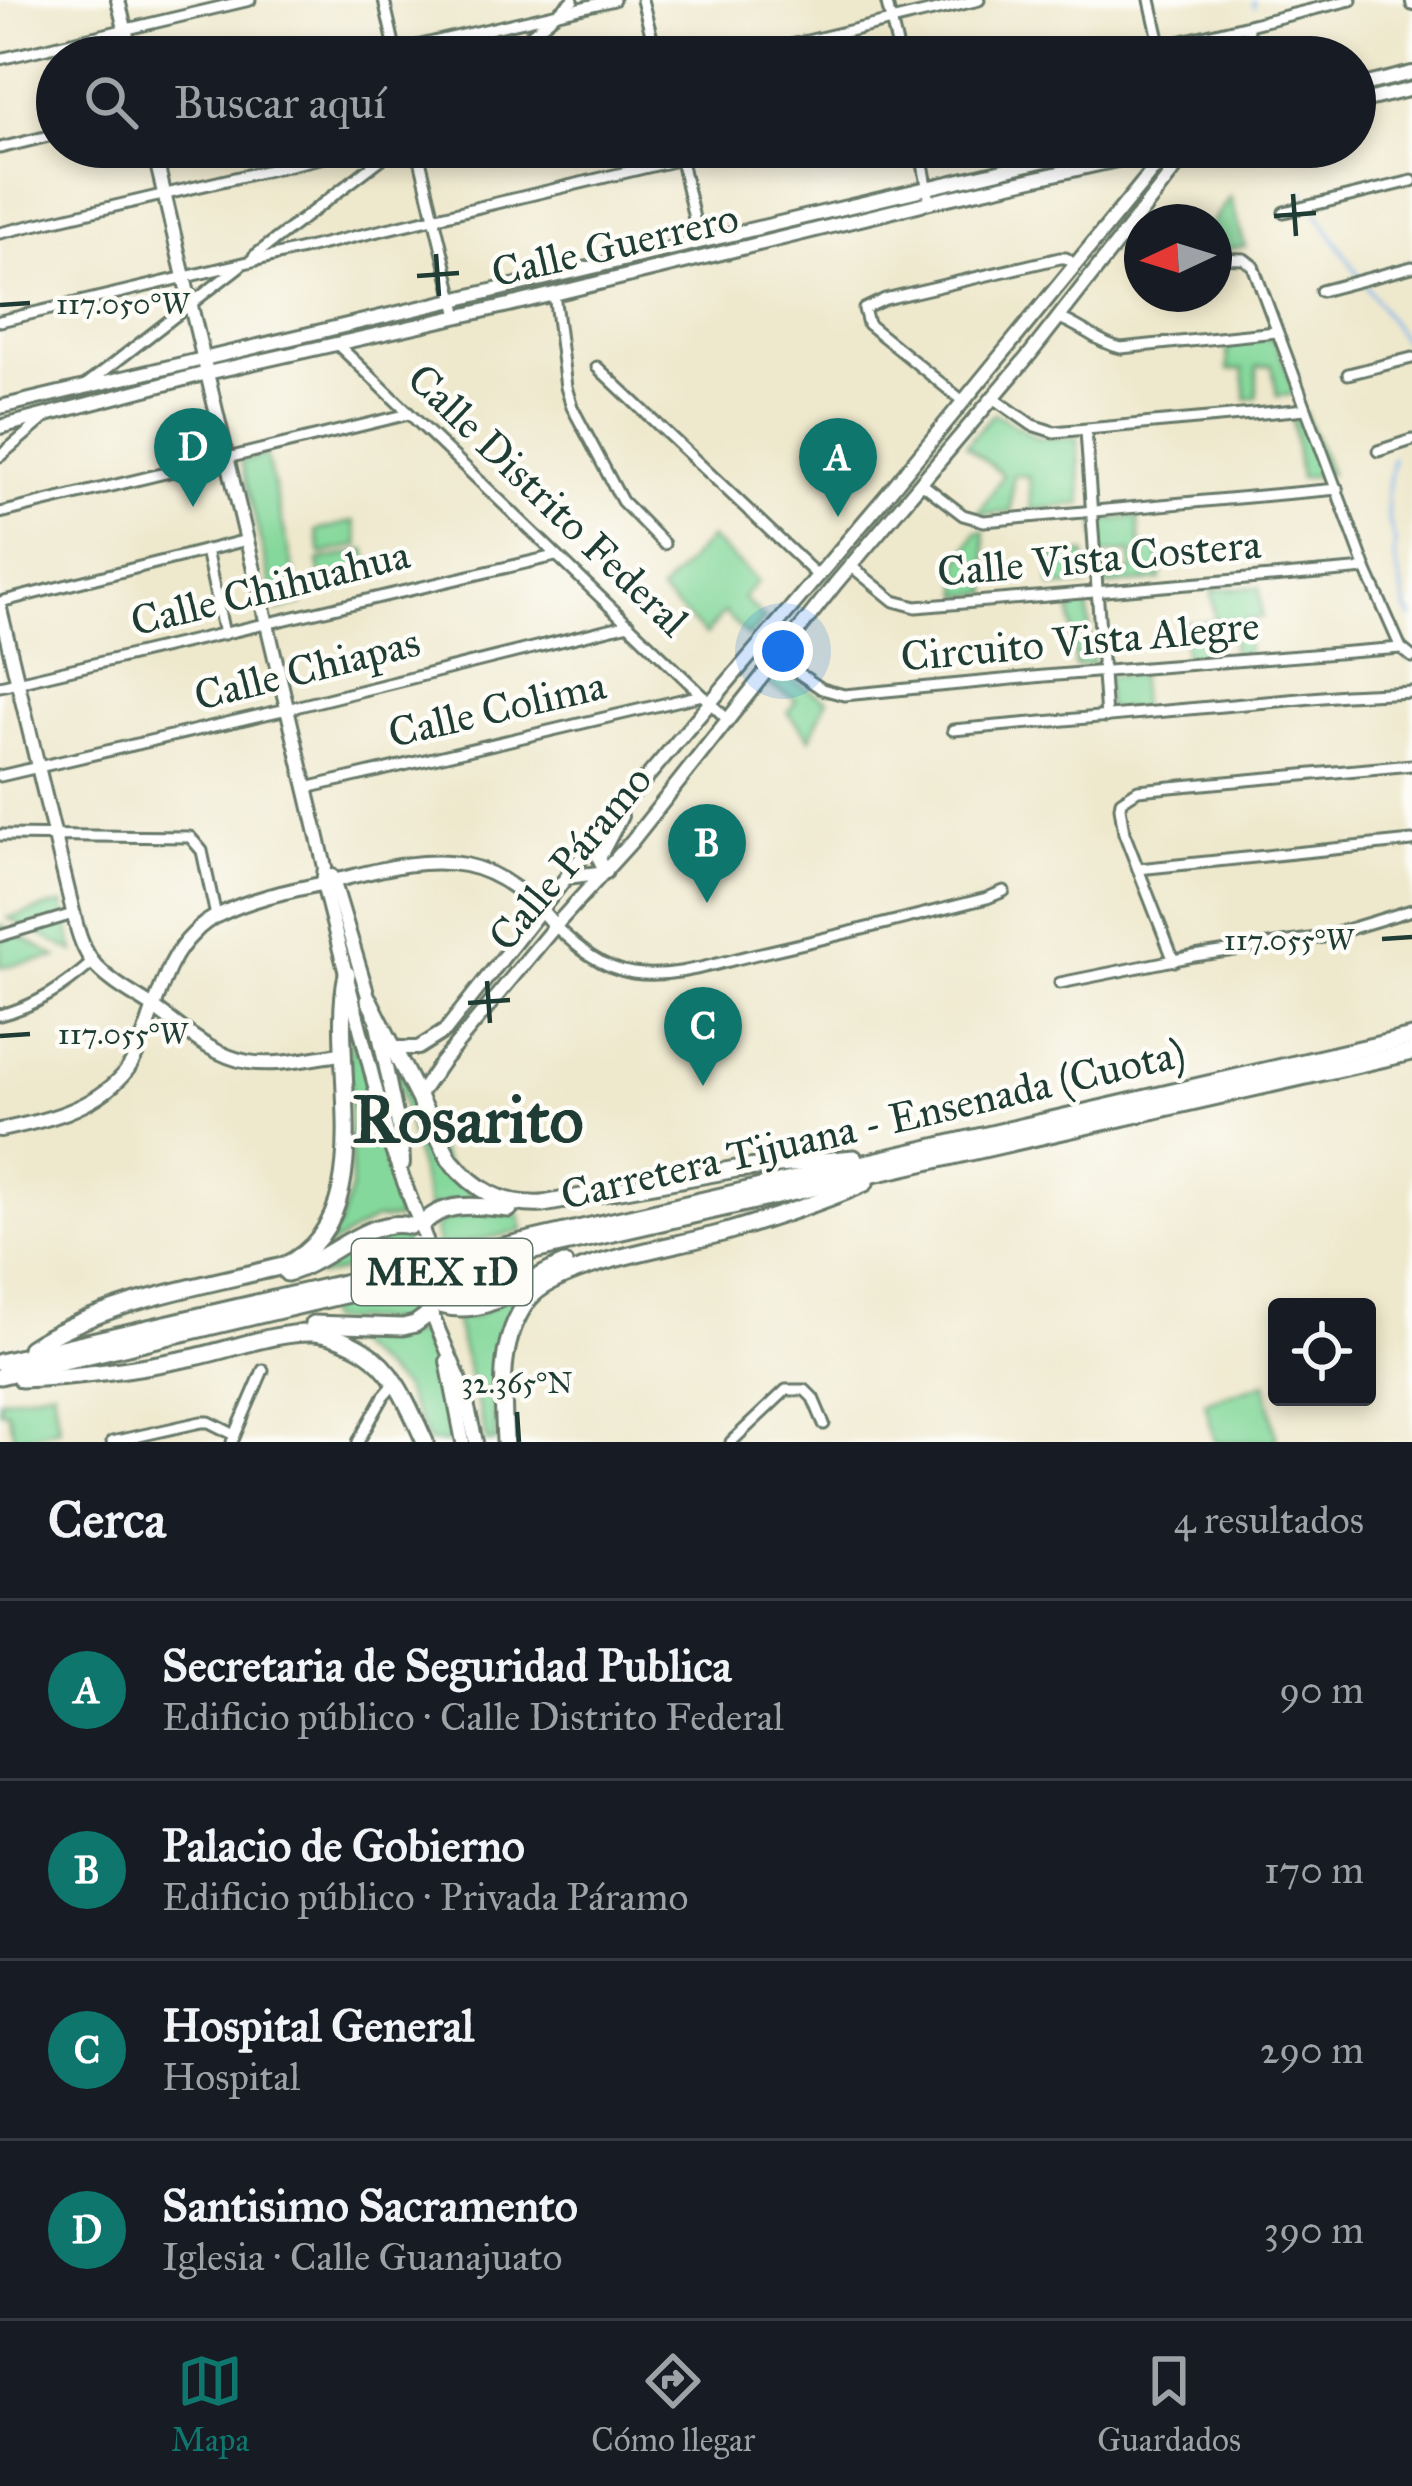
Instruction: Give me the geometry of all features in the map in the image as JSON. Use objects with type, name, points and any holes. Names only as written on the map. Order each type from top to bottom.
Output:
[{"type":"highway","points":[[18,1357],[78,1323],[284,1266],[319,1242],[333,1218],[345,1176],[341,1013],[347,974]]},
{"type":"highway","points":[[369,1000],[436,1137],[460,1172],[480,1190],[507,1201],[544,1204],[736,1169],[834,1159],[883,1166]]},
{"type":"highway","name":"Carretera Tijuana - Ensenada (Cuota)","points":[[0,1377],[1412,1037]]},
{"type":"highway","name":"Carretera Tijuana - Ensenada (Cuota)","points":[[0,1362],[883,1166],[1412,1055]]},
{"type":"highway","points":[[506,1442],[504,1358],[513,1327],[537,1291],[576,1270],[712,1236],[848,1191],[883,1166]]},
{"type":"highway","points":[[78,1323],[299,1270],[392,1223],[418,1233],[436,1211],[554,1209],[736,1169]]},
{"type":"highway","points":[[117,1368],[298,1326],[403,1327],[415,1324],[434,1303],[478,1308],[562,1265],[772,1216]]},
{"type":"highway","points":[[0,1377],[26,1379],[178,1360],[291,1335],[318,1334],[367,1353],[395,1383],[425,1442]]},
{"type":"main road","points":[[118,0],[127,36]]},
{"type":"main road","points":[[1376,82],[1412,73]]},
{"type":"main road","points":[[1376,98],[1412,89]]},
{"type":"main road","points":[[158,168],[347,974],[418,1233],[463,1442]]},
{"type":"main road","name":"Calle Guerrero","points":[[0,427],[205,366],[455,301],[1008,168]]},
{"type":"main road","name":"Calle Guerrero","points":[[0,407],[84,386],[338,345],[1080,168]]},
{"type":"main road","points":[[707,699],[818,576],[1155,168]]},
{"type":"main road","points":[[1153,204],[1176,168]]},
{"type":"main road","points":[[728,719],[920,482],[1124,243]]},
{"type":"main road","points":[[1059,318],[1052,308],[1074,264]]},
{"type":"main road","points":[[992,397],[1017,356],[1008,348]]},
{"type":"main road","points":[[0,606],[81,944],[93,962],[211,1048],[247,1062],[342,1054]]},
{"type":"main road","name":"Calle Páramo","points":[[395,1048],[418,1048],[445,1030],[707,699]]},
{"type":"main road","name":"Calle Páramo","points":[[418,1096],[728,719]]},
{"type":"main road","points":[[566,877],[606,872],[599,858],[625,803]]},
{"type":"main road","points":[[0,1130],[60,1114],[108,1089],[132,1062],[178,952],[215,916],[243,904],[396,867],[448,862],[486,872],[519,891],[555,926]]},
{"type":"main road","points":[[329,882],[389,1075],[404,1179]]},
{"type":"main road","points":[[445,1346],[463,1387],[476,1442]]},
{"type":"street","points":[[96,36],[250,0]]},
{"type":"street","points":[[384,0],[392,36]]},
{"type":"street","points":[[528,36],[573,0]]},
{"type":"street","points":[[471,36],[614,0]]},
{"type":"street","points":[[642,0],[651,36]]},
{"type":"street","points":[[886,0],[895,36]]},
{"type":"street","points":[[828,36],[979,0]]},
{"type":"street","points":[[1150,0],[1158,36]]},
{"type":"street","points":[[1217,36],[1321,4],[1351,0]]},
{"type":"street","points":[[1248,27],[1248,36]]},
{"type":"street","points":[[0,59],[36,50]]},
{"type":"street","points":[[0,148],[36,139]]},
{"type":"street","points":[[0,233],[275,168]]},
{"type":"street","points":[[84,386],[370,168]]},
{"type":"street","name":"Calle Distrito Federal","points":[[422,168],[458,316]]},
{"type":"street","points":[[0,321],[646,168]]},
{"type":"street","points":[[682,168],[699,241]]},
{"type":"street","points":[[924,168],[930,202]]},
{"type":"street","points":[[1284,212],[1412,181]]},
{"type":"street","points":[[964,402],[868,324],[864,309],[884,299],[1063,257],[1074,264]]},
{"type":"street","points":[[1232,259],[1250,261],[1366,569],[1401,648],[1412,657]]},
{"type":"street","points":[[1322,292],[1412,267]]},
{"type":"street","points":[[554,293],[572,407],[622,501],[664,544]]},
{"type":"street","points":[[1059,318],[1121,348],[1276,332]]},
{"type":"street","name":"Calle Distrito Federal","points":[[338,345],[728,719]]},
{"type":"street","points":[[1348,374],[1412,358]]},
{"type":"street","points":[[597,367],[818,576]]},
{"type":"street","points":[[992,397],[1024,420],[1054,432],[1306,409]]},
{"type":"street","points":[[0,456],[50,414]]},
{"type":"street","points":[[0,513],[409,414]]},
{"type":"street","points":[[1086,431],[1106,717]]},
{"type":"street","points":[[1378,451],[1412,440]]},
{"type":"street","points":[[920,482],[973,520],[984,521],[1338,489]]},
{"type":"street","points":[[0,606],[247,540]]},
{"type":"street","points":[[206,550],[224,634]]},
{"type":"street","name":"Calle Chihuahua","points":[[0,686],[555,556]]},
{"type":"street","name":"Calle Vista Costera","points":[[851,566],[905,606],[1366,569]]},
{"type":"street","name":"Calle Chiapas","points":[[0,776],[628,624]]},
{"type":"street","name":"Circuito Vista Alegre","points":[[776,658],[822,689],[844,695],[1401,648]]},
{"type":"street","points":[[953,730],[1412,692]]},
{"type":"street","name":"Calle Colima","points":[[306,788],[707,699]]},
{"type":"street","points":[[1174,962],[1124,833],[1121,801],[1138,790],[1412,765]]},
{"type":"street","points":[[0,836],[190,836],[202,851],[215,916]]},
{"type":"street","points":[[1138,869],[1412,842]]},
{"type":"street","points":[[555,926],[580,950],[612,967],[663,973],[768,952],[1004,891]]},
{"type":"street","points":[[1060,983],[1323,937],[1412,910]]},
{"type":"street","points":[[0,936],[74,914]]},
{"type":"street","points":[[0,1015],[40,1002],[93,962]]},
{"type":"street","points":[[112,1442],[201,1422],[233,1438],[263,1370]]},
{"type":"street","points":[[358,1442],[395,1383]]},
{"type":"street","points":[[731,1442],[781,1394],[793,1389],[806,1390],[824,1424]]},
{"type":"green space","points":[[1230,197],[1245,246],[1232,248],[1232,204],[1225,204]]},
{"type":"green space","points":[[1274,338],[1296,394],[1277,396],[1272,365],[1257,367],[1257,398],[1246,399],[1243,369],[1228,370],[1227,342]]},
{"type":"green space","points":[[994,413],[1037,438],[1077,438],[1082,504],[1031,510],[1029,476],[1013,475],[1011,512],[978,514],[1003,475],[966,445]]},
{"type":"green space","points":[[1292,413],[1305,413],[1330,474],[1300,478]]},
{"type":"green space","points":[[266,455],[302,604],[277,610],[241,461]]},
{"type":"green space","points":[[1138,517],[1140,546],[1159,545],[1161,580],[1100,586],[1099,576],[1131,572],[1131,552],[1098,555],[1095,521]]},
{"type":"green space","points":[[354,521],[359,545],[321,554],[316,531]]},
{"type":"green space","points":[[984,531],[989,593],[961,596],[958,564],[976,532]]},
{"type":"green space","points":[[710,538],[758,581],[743,598],[765,619],[748,637],[724,612],[706,635],[660,592]]},
{"type":"green space","points":[[366,550],[371,576],[323,587],[318,561]]},
{"type":"green space","points":[[1085,553],[1087,585],[1051,587],[1050,556]]},
{"type":"green space","points":[[1260,587],[1262,618],[1245,620],[1248,654],[1233,655],[1231,620],[1216,621],[1217,656],[1185,660],[1183,623],[1215,621],[1212,590]]},
{"type":"green space","points":[[1087,601],[1093,664],[1075,666],[1070,602]]},
{"type":"green space","points":[[780,673],[827,700],[810,738],[788,713],[796,700],[769,685]]},
{"type":"green space","points":[[1139,674],[1141,708],[1108,710],[1106,677]]},
{"type":"green space","points":[[63,903],[74,952],[8,918]]},
{"type":"green space","points":[[0,925],[57,957],[0,967]]},
{"type":"green space","points":[[349,999],[399,1219],[375,1219],[307,1260],[339,1226],[351,1189]]},
{"type":"green space","points":[[390,1047],[447,1167],[471,1192],[498,1204],[450,1202],[429,1209]]},
{"type":"green space","points":[[487,1212],[520,1215],[523,1231],[439,1248],[435,1229],[446,1219]]},
{"type":"green space","points":[[386,1232],[405,1237],[409,1256],[319,1276],[316,1266],[350,1245]]},
{"type":"green space","points":[[528,1259],[531,1272],[503,1288],[484,1297],[452,1299],[446,1279]]},
{"type":"green space","points":[[541,1278],[523,1296],[502,1334],[495,1374],[496,1442],[487,1442],[455,1319],[474,1317]]},
{"type":"green space","points":[[415,1288],[420,1307],[404,1321],[327,1320],[325,1310]]},
{"type":"green space","points":[[331,1327],[401,1335],[426,1328],[454,1442],[429,1442],[402,1387]]},
{"type":"green space","points":[[1266,1383],[1277,1442],[1215,1442],[1205,1402]]},
{"type":"green space","points":[[53,1389],[59,1428],[15,1440],[7,1410],[0,1411],[0,1399]]},
{"type":"waterway","points":[[1254,0],[1254,6]]},
{"type":"waterway","points":[[1301,190],[1405,343]]},
{"type":"waterway","points":[[1393,458],[1388,518],[1412,618]]},
{"type":"place","name":"Santisimo Sacramento","points":[[193,507]]},
{"type":"place","name":"Secretaria de Seguridad Publica","points":[[838,517]]},
{"type":"place","name":"Palacio de Gobierno","points":[[707,903]]},
{"type":"place","name":"Hospital General","points":[[703,1086]]},
{"type":"district","name":"Rosarito","points":[[468,1119]]}]
